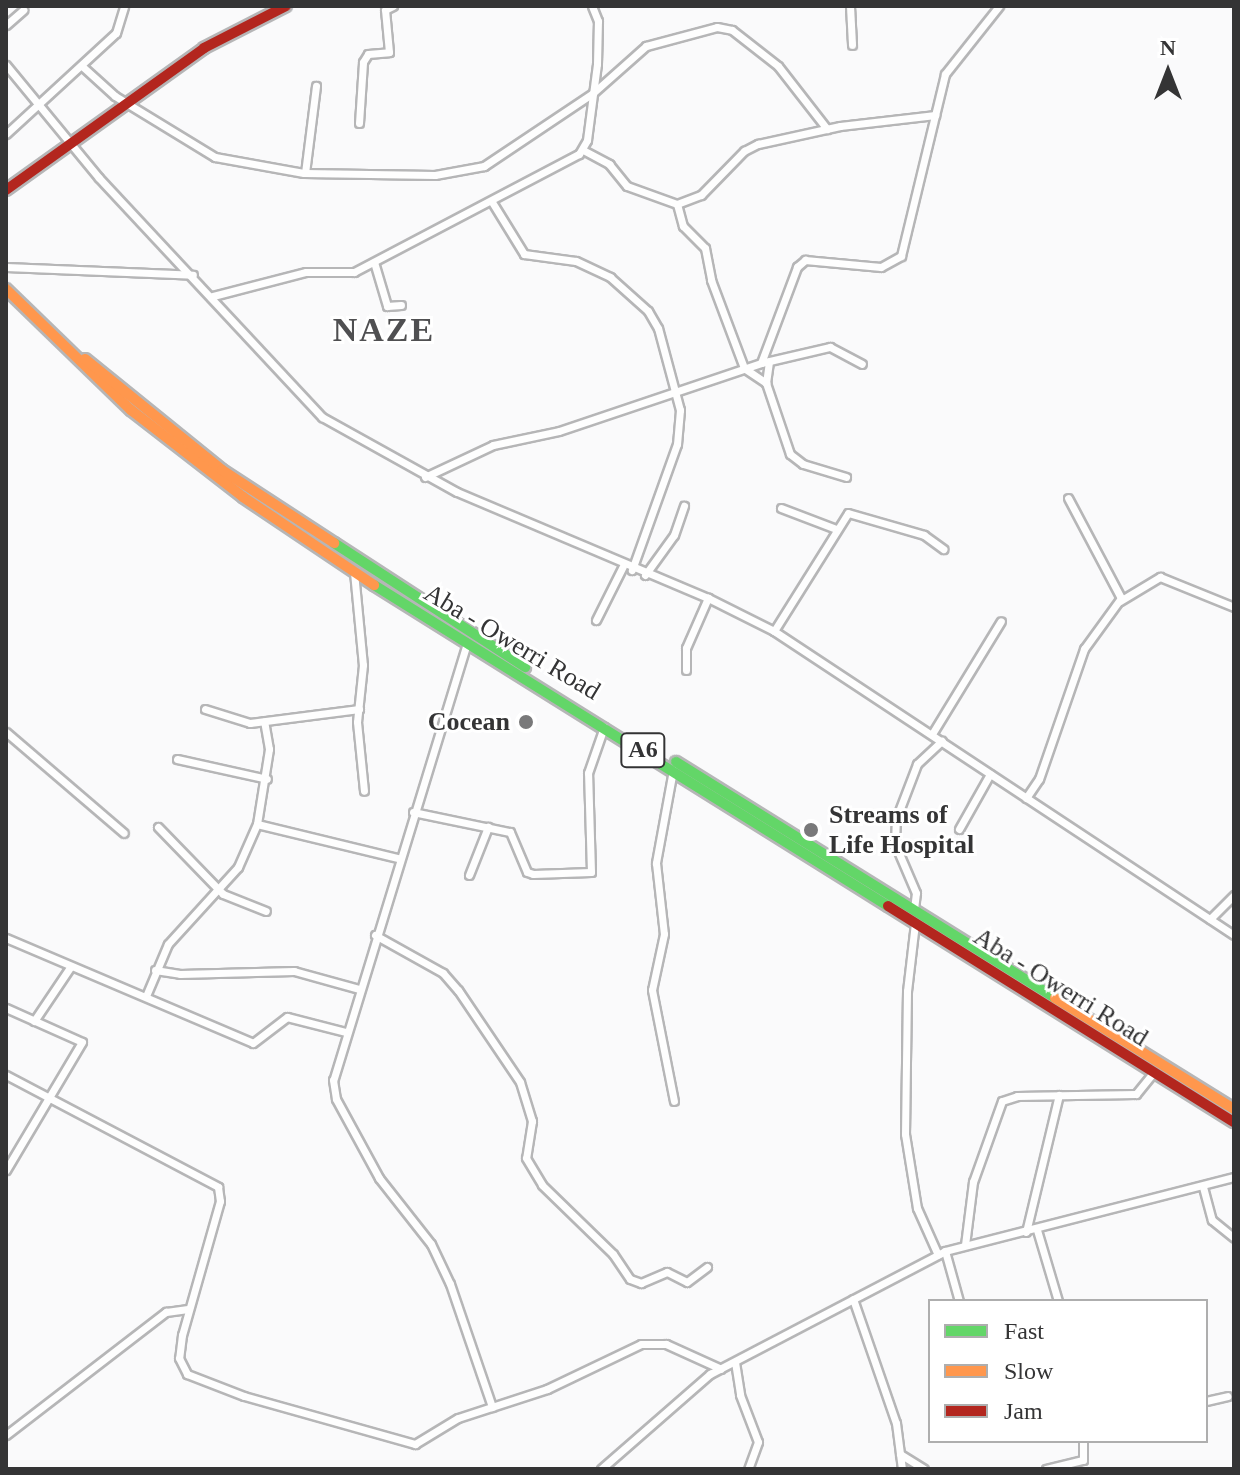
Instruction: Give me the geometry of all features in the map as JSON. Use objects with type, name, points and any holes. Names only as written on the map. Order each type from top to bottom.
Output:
[{"type":"main road","points":[[6,193],[18,178],[124,101],[204,48],[286,6]]},
{"type":"main road","name":"Aba - Owerri Road","points":[[6,289],[71,353],[196,465],[354,572],[605,725],[1234,1122]]},
{"type":"main road","name":"Aba - Owerri Road","points":[[71,353],[108,374],[222,470],[318,535],[1234,1109]]},
{"type":"street","points":[[6,134],[83,67],[116,33],[124,6]]},
{"type":"street","points":[[359,123],[363,62],[368,54],[389,52],[385,10],[393,6]]},
{"type":"street","points":[[583,150],[593,93],[598,21],[592,6]]},
{"type":"street","points":[[850,6],[852,45]]},
{"type":"street","points":[[846,477],[794,459],[779,431],[766,383],[765,362],[797,267],[805,260],[881,267],[901,256],[950,62],[999,6]]},
{"type":"street","points":[[6,25],[23,10]]},
{"type":"street","points":[[83,67],[124,101],[215,157],[305,173],[378,176],[467,171],[484,166],[593,93],[646,46],[717,27],[732,30],[778,66],[827,129]]},
{"type":"street","points":[[6,65],[67,141],[213,296],[314,411],[425,477],[632,570],[708,598],[774,631],[1234,935]]},
{"type":"street","points":[[305,173],[316,86]]},
{"type":"street","points":[[583,150],[609,164],[627,186],[677,204],[701,195],[744,151],[827,129],[935,115]]},
{"type":"street","points":[[213,296],[306,272],[341,275],[374,262],[492,202],[583,150]]},
{"type":"street","points":[[492,202],[524,254],[576,261],[628,290],[658,328],[676,390],[677,444],[632,570]]},
{"type":"street","points":[[677,204],[683,226],[705,248],[711,280],[744,368],[766,383]]},
{"type":"street","points":[[374,262],[387,306],[401,305]]},
{"type":"street","points":[[6,267],[193,275]]},
{"type":"street","points":[[425,477],[493,445],[559,431],[765,362],[830,347],[862,364]]},
{"type":"street","points":[[1068,498],[1121,593],[1120,601]]},
{"type":"street","points":[[645,575],[674,535],[684,506]]},
{"type":"street","points":[[781,508],[836,529]]},
{"type":"street","points":[[774,631],[836,529],[854,512],[924,535],[943,549]]},
{"type":"street","points":[[596,620],[623,566]]},
{"type":"street","points":[[354,572],[363,665],[359,709],[364,791]]},
{"type":"street","points":[[1026,798],[1039,779],[1084,649],[1120,601],[1160,577],[1234,607]]},
{"type":"street","points":[[686,670],[686,648],[708,598]]},
{"type":"street","points":[[932,734],[1001,621]]},
{"type":"street","points":[[468,641],[334,1065],[336,1099],[379,1178],[431,1244],[450,1284],[492,1407]]},
{"type":"street","points":[[205,709],[243,722],[359,709]]},
{"type":"street","points":[[146,996],[168,944],[238,867],[257,824],[267,779],[264,721]]},
{"type":"street","points":[[413,812],[514,835],[527,872],[591,872],[588,773],[605,725]]},
{"type":"street","points":[[6,732],[124,833]]},
{"type":"street","points":[[914,909],[913,882],[898,855],[896,819],[917,764],[942,741]]},
{"type":"street","points":[[177,759],[267,779]]},
{"type":"street","points":[[673,770],[656,863],[664,934],[652,990],[674,1101]]},
{"type":"street","points":[[959,829],[990,774]]},
{"type":"street","points":[[257,824],[398,858]]},
{"type":"street","points":[[158,827],[219,890],[266,911]]},
{"type":"street","points":[[469,875],[488,827]]},
{"type":"street","points":[[1210,919],[1234,895]]},
{"type":"street","points":[[915,922],[907,991],[907,1159],[917,1208],[942,1253],[958,1299]]},
{"type":"street","points":[[375,935],[443,973],[458,990],[520,1082],[532,1121],[526,1158],[542,1185],[613,1254],[630,1279],[641,1283],[667,1272],[687,1282],[707,1267]]},
{"type":"street","points":[[6,938],[253,1043],[287,1017],[346,1032]]},
{"type":"street","points":[[34,1021],[71,966]]},
{"type":"street","points":[[155,970],[180,974],[294,971],[359,989]]},
{"type":"street","points":[[6,1008],[82,1042],[51,1101],[6,1170]]},
{"type":"street","points":[[965,1245],[973,1182],[1002,1101],[1059,1095],[1136,1094],[1154,1072]]},
{"type":"street","points":[[6,1075],[218,1187],[220,1201],[188,1309],[179,1358],[187,1374],[244,1396],[415,1444],[427,1432],[547,1389],[641,1344],[666,1344],[721,1369]]},
{"type":"street","points":[[1026,1232],[1059,1095]]},
{"type":"street","points":[[601,1469],[679,1397],[721,1369],[942,1253],[1234,1177]]},
{"type":"street","points":[[1203,1187],[1212,1220],[1234,1238]]},
{"type":"street","points":[[1037,1230],[1057,1299]]},
{"type":"street","points":[[853,1299],[896,1423],[902,1469]]},
{"type":"street","points":[[6,1435],[166,1312],[188,1309]]},
{"type":"street","points":[[735,1362],[740,1395],[758,1442],[748,1469]]},
{"type":"street","points":[[1208,1401],[1227,1396]]},
{"type":"street","points":[[1046,1469],[1083,1460],[1083,1443]]},
{"type":"street","points":[[900,1454],[924,1469]]},
{"type":"traffic: fast","points":[[334,543],[525,667]]},
{"type":"traffic: fast","points":[[374,585],[888,906]]},
{"type":"traffic: fast","points":[[676,762],[1055,998]]},
{"type":"traffic: slow","points":[[6,289],[131,410],[243,497],[374,585]]},
{"type":"traffic: slow","points":[[85,359],[222,470],[334,543]]},
{"type":"traffic: slow","points":[[1055,998],[1234,1109]]},
{"type":"traffic: jam","points":[[6,190],[204,48],[286,6]]},
{"type":"traffic: jam","points":[[888,906],[1234,1122]]},
{"type":"place","name":"Cocean","points":[[526,722]]},
{"type":"place","name":"Streams of Life Hospital","points":[[811,830]]},
{"type":"district","name":"NAZE","points":[[384,330]]}]
